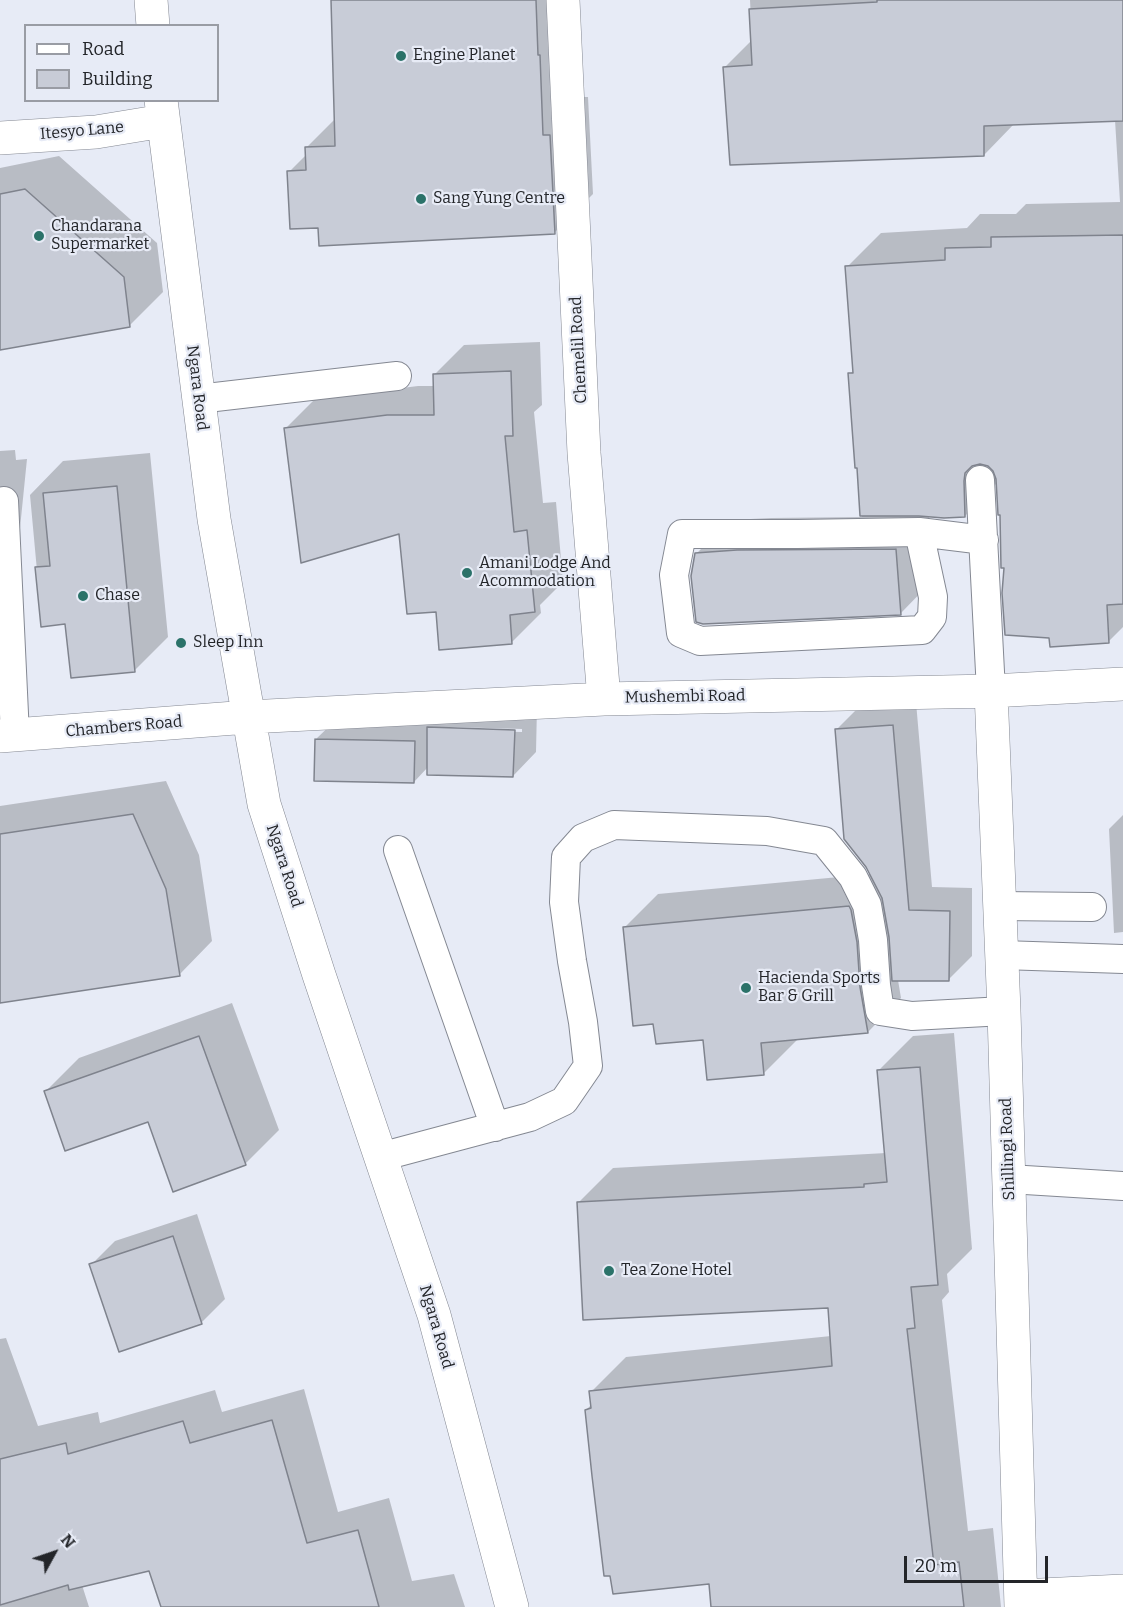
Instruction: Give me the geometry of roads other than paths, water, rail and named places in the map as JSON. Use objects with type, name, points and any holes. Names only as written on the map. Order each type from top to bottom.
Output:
[{"type":"street","points":[[150,0],[153,24]]},
{"type":"street","name":"Chemelil Road","points":[[563,0],[584,453],[604,699]]},
{"type":"street","name":"Itesyo Lane","points":[[0,138],[96,132],[162,111]]},
{"type":"street","name":"Ngara Road","points":[[162,111],[214,519],[264,804],[434,1315],[512,1607]]},
{"type":"street","name":"Mushembi Road","points":[[248,717],[604,699],[991,691],[1123,684]]},
{"type":"street","name":"Shillingi Road","points":[[991,691],[1004,1011],[1021,1601]]},
{"type":"street","name":"Chambers Road","points":[[7,736],[248,717]]},
{"type":"street","points":[[1021,1601],[1123,1591]]},
{"type":"lane","points":[[198,399],[397,376]]},
{"type":"lane","points":[[980,480],[991,691]]},
{"type":"lane","points":[[3,501],[7,736]]},
{"type":"lane","points":[[919,532],[933,597],[932,617],[922,630],[700,641],[681,633],[674,575],[682,534],[919,532],[984,540]]},
{"type":"lane","points":[[380,1157],[530,1117],[564,1101],[588,1066],[564,902],[566,857],[583,838],[614,825],[767,831],[824,841],[853,877],[867,905],[880,1011],[912,1016],[1004,1011]]},
{"type":"lane","points":[[398,850],[495,1126]]},
{"type":"lane","points":[[1000,906],[1092,907]]},
{"type":"lane","points":[[1002,955],[1123,959]]},
{"type":"lane","points":[[1009,1179],[1123,1186]]},
{"type":"place","name":"Engine Planet","points":[[401,56]]},
{"type":"place","name":"Sang Yung Centre","points":[[421,199]]},
{"type":"place","name":"Chandarana Supermarket","points":[[39,236]]},
{"type":"place","name":"Amani Lodge And Acommodation","points":[[467,573]]},
{"type":"place","name":"Chase","points":[[83,596]]},
{"type":"place","name":"Sleep Inn","points":[[181,643]]},
{"type":"place","name":"Hacienda Sports Bar & Grill","points":[[746,988]]},
{"type":"place","name":"Tea Zone Hotel","points":[[609,1271]]}]
